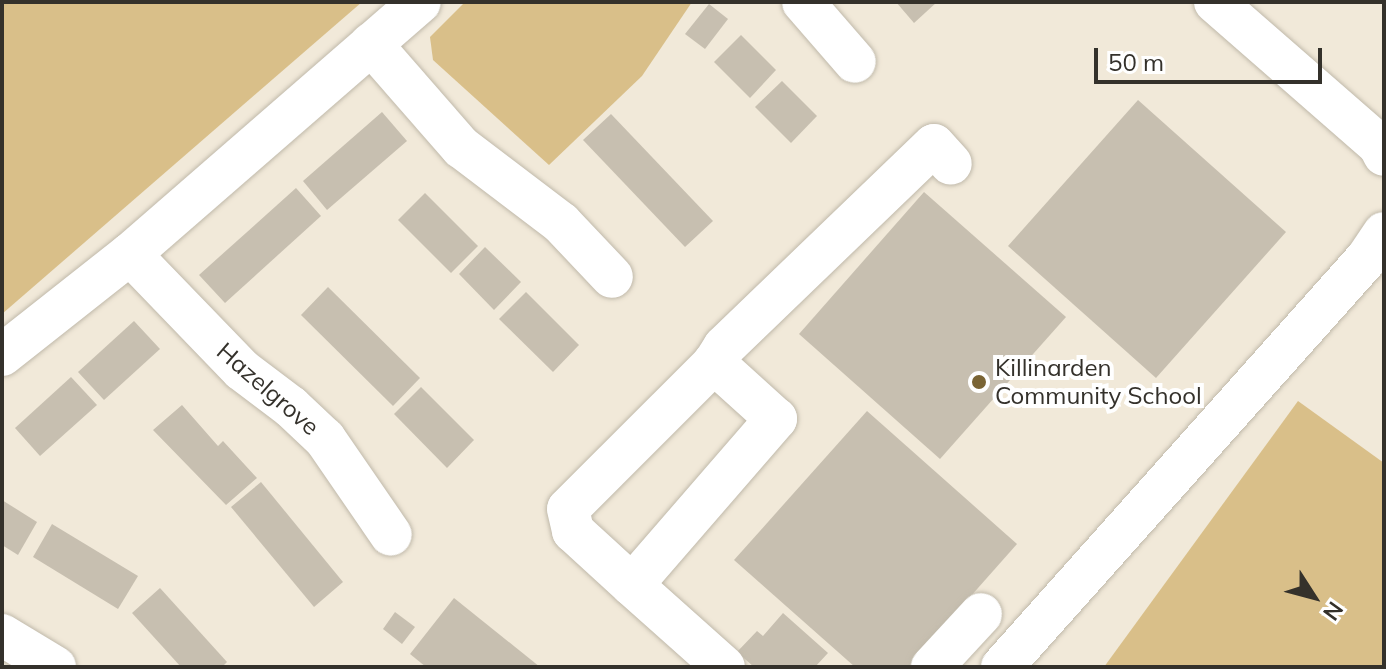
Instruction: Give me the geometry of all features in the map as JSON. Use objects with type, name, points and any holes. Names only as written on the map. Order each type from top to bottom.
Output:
[{"type":"street","points":[[2,355],[130,254],[420,2]]},
{"type":"street","points":[[803,2],[855,62]]},
{"type":"street","points":[[1215,2],[1379,145],[1384,155]]},
{"type":"street","points":[[371,44],[461,147],[561,223],[612,277]]},
{"type":"street","points":[[724,667],[573,531],[568,509],[714,363],[724,347],[934,145],[951,164]]},
{"type":"street","points":[[1002,667],[1367,258],[1384,233]]},
{"type":"street","name":"Hazelgrove","points":[[130,254],[242,370],[325,439],[391,535]]},
{"type":"street","points":[[632,585],[776,419],[714,363]]},
{"type":"street","points":[[932,667],[981,614]]},
{"type":"street","points":[[2,635],[55,667]]},
{"type":"shaded area","points":[[2,2],[362,2],[2,314]]},
{"type":"shaded area","points":[[465,2],[692,2],[642,76],[549,165],[433,60],[430,37]]},
{"type":"shaded area","points":[[1298,401],[1384,463],[1384,667],[1104,667]]},
{"type":"building","points":[[896,2],[937,2],[914,23]]},
{"type":"building","points":[[709,4],[728,19],[705,49],[685,34]]},
{"type":"building","points":[[741,35],[776,70],[750,98],[714,62]]},
{"type":"building","points":[[782,81],[817,116],[791,143],[755,107]]},
{"type":"building","points":[[1138,100],[1286,232],[1156,378],[1008,246]]},
{"type":"building","points":[[382,112],[407,141],[327,210],[303,181]]},
{"type":"building","points":[[611,114],[713,221],[685,247],[583,140]]},
{"type":"building","points":[[296,188],[321,216],[225,303],[199,275]]},
{"type":"building","points":[[924,192],[1066,317],[940,459],[799,334]]},
{"type":"building","points":[[425,193],[478,246],[451,273],[398,220]]},
{"type":"building","points":[[485,247],[521,282],[494,310],[459,274]]},
{"type":"building","points":[[328,287],[420,378],[393,406],[301,315]]},
{"type":"building","points":[[526,292],[579,345],[553,372],[499,319]]},
{"type":"building","points":[[134,321],[160,349],[104,400],[78,372]]},
{"type":"building","points":[[71,377],[97,405],[40,456],[15,428]]},
{"type":"building","points":[[421,387],[474,440],[447,468],[394,414]]},
{"type":"building","points":[[182,405],[218,446],[223,441],[257,478],[226,505],[153,430]]},
{"type":"building","points":[[867,411],[1017,544],[908,667],[855,667],[734,560]]},
{"type":"building","points":[[261,482],[343,582],[314,607],[231,507]]},
{"type":"building","points":[[2,500],[37,522],[18,555],[2,545]]},
{"type":"building","points":[[52,524],[138,576],[118,609],[33,557]]},
{"type":"building","points":[[160,588],[227,662],[222,667],[181,667],[132,613]]},
{"type":"building","points":[[454,598],[540,667],[426,667],[410,654]]},
{"type":"building","points":[[395,612],[415,627],[402,644],[383,629]]},
{"type":"building","points":[[783,613],[828,653],[815,667],[754,667],[737,652],[757,631],[763,636]]},
{"type":"place","name":"Killinarden Community School","points":[[979,382]]}]
